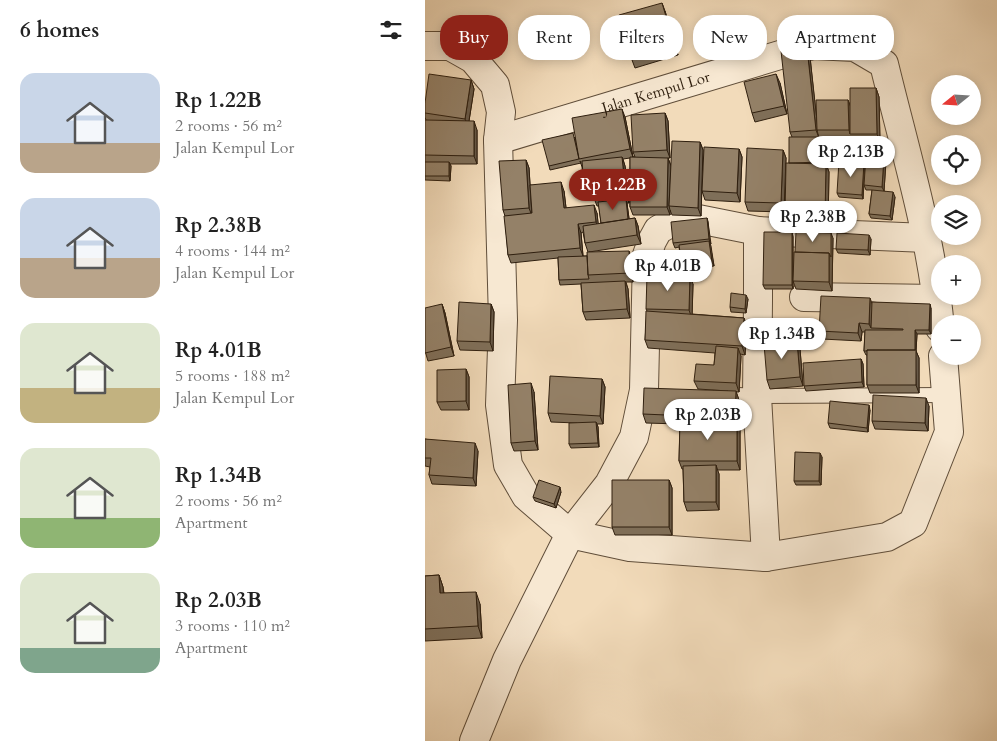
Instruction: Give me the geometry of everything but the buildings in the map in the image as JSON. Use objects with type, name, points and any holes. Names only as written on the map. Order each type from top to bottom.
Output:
[{"type":"street","name":"Jalan Kempul Lor","points":[[498,140],[813,45],[855,47],[884,64],[927,238],[931,262]]},
{"type":"street","points":[[425,46],[449,46],[473,60],[495,85],[501,112],[498,140],[503,320],[500,405],[508,465],[525,496],[570,534],[630,547],[766,556],[887,537],[913,522],[949,432],[944,365]]},
{"type":"street","points":[[474,741],[507,660],[570,534],[609,484],[633,437],[649,390],[647,254],[651,241],[658,230],[672,222],[698,219],[758,231],[927,238]]},
{"type":"street","points":[[758,231],[757,396],[766,556]]},
{"type":"street","points":[[804,297],[931,299]]},
{"type":"lane","points":[[710,393],[757,396],[946,395]]}]
